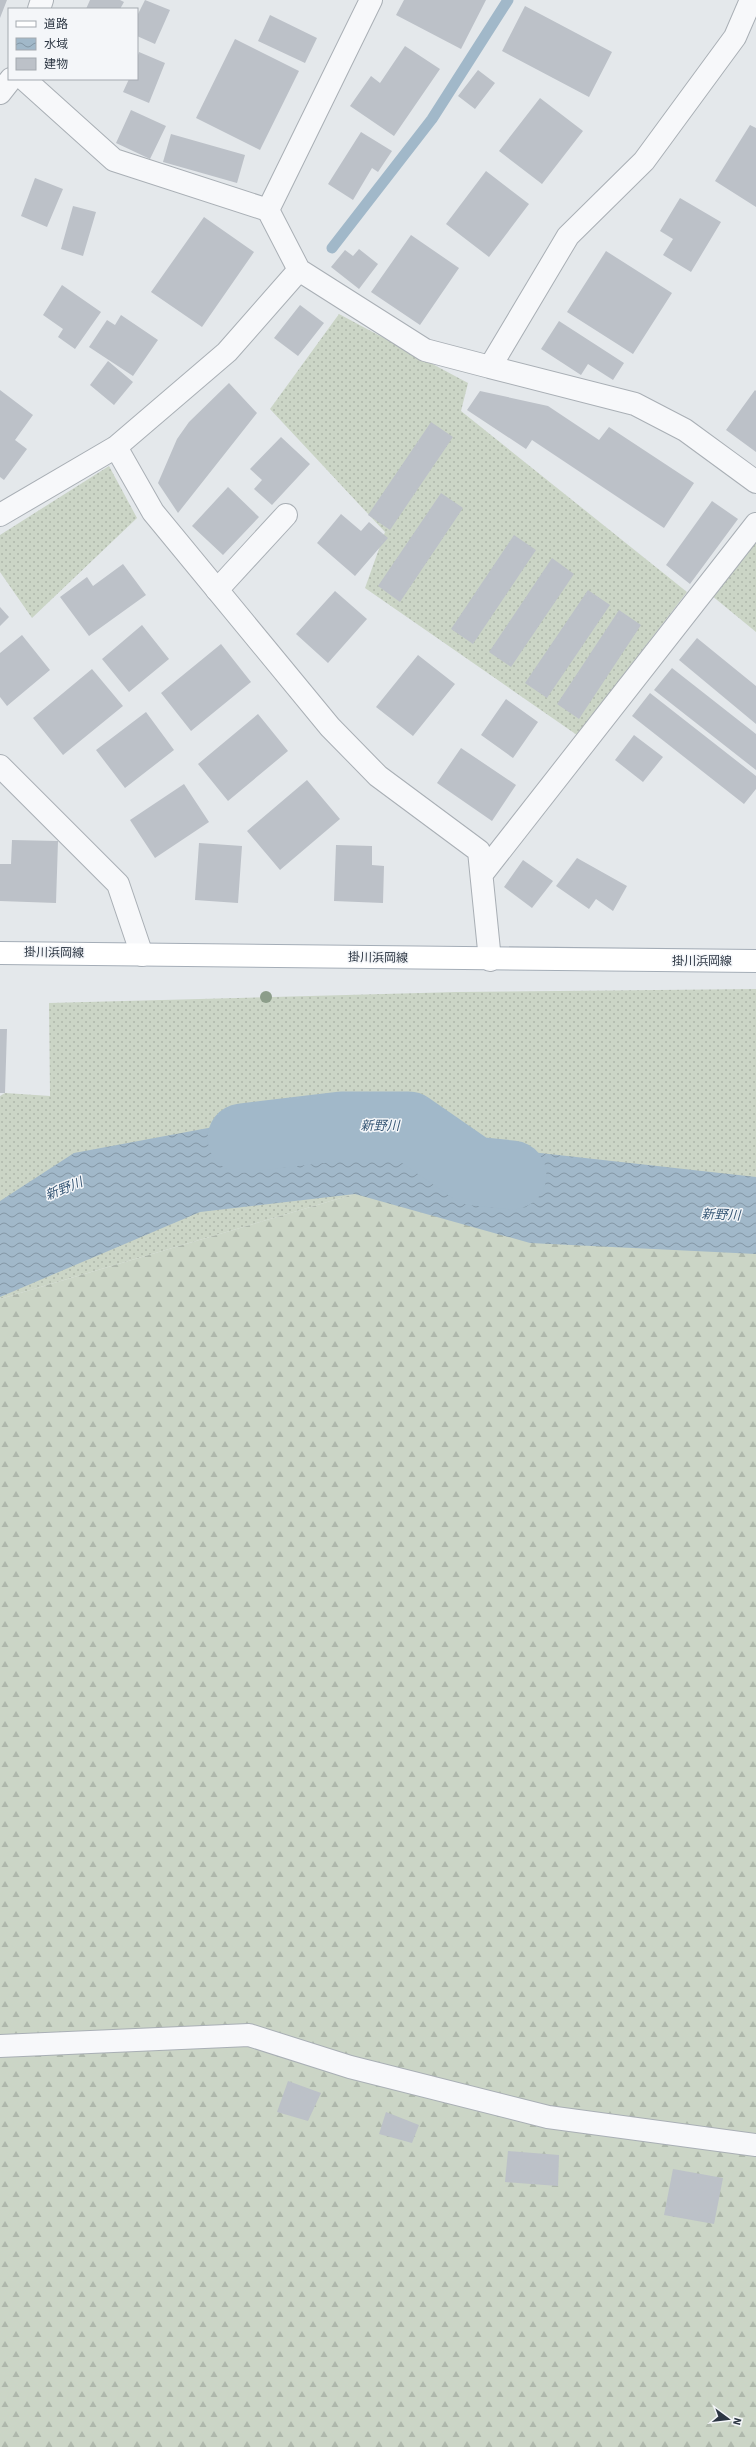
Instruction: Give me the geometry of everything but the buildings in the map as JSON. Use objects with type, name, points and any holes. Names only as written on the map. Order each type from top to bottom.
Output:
[{"type":"main road","name":"掛川浜岡線","points":[[0,953],[490,960],[756,961]]},
{"type":"street","points":[[268,210],[371,0]]},
{"type":"street","points":[[490,367],[568,236],[644,161],[735,37],[751,0]]},
{"type":"street","points":[[0,93],[10,80]]},
{"type":"street","points":[[25,80],[114,160],[268,210],[298,270],[425,350],[635,404],[685,430],[756,482]]},
{"type":"street","points":[[0,515],[116,447],[227,352],[298,270]]},
{"type":"street","points":[[116,447],[153,512],[330,727],[378,776],[479,851],[490,960]]},
{"type":"street","points":[[217,590],[286,515]]},
{"type":"street","points":[[482,874],[756,524]]},
{"type":"street","points":[[0,766],[118,884],[142,955]]},
{"type":"street","points":[[0,2046],[249,2035],[350,2067],[548,2118],[756,2145]]},
{"type":"green space","points":[[339,314],[468,383],[461,411],[687,592],[577,735],[365,588],[385,532],[270,409]]},
{"type":"green space","points":[[109,466],[137,518],[32,618],[0,572],[0,535]]},
{"type":"green space","points":[[756,534],[756,632],[711,595]]},
{"type":"green space","points":[[756,989],[756,1199],[442,1168],[0,1299],[0,1096],[5,1093],[50,1096],[49,1003],[457,992]]},
{"type":"green space","points":[[442,1168],[756,1199],[756,2447],[0,2447],[0,1299]]},
{"type":"water","points":[[251,1120],[337,1126],[522,1151],[756,1177],[756,1254],[530,1243],[355,1194],[200,1212],[0,1297],[0,1201],[74,1153]]},
{"type":"waterway","points":[[332,248],[432,119],[508,0]]},
{"type":"waterway","name":"新野川","points":[[242,1138],[342,1126],[409,1126],[474,1171],[512,1175]]}]
